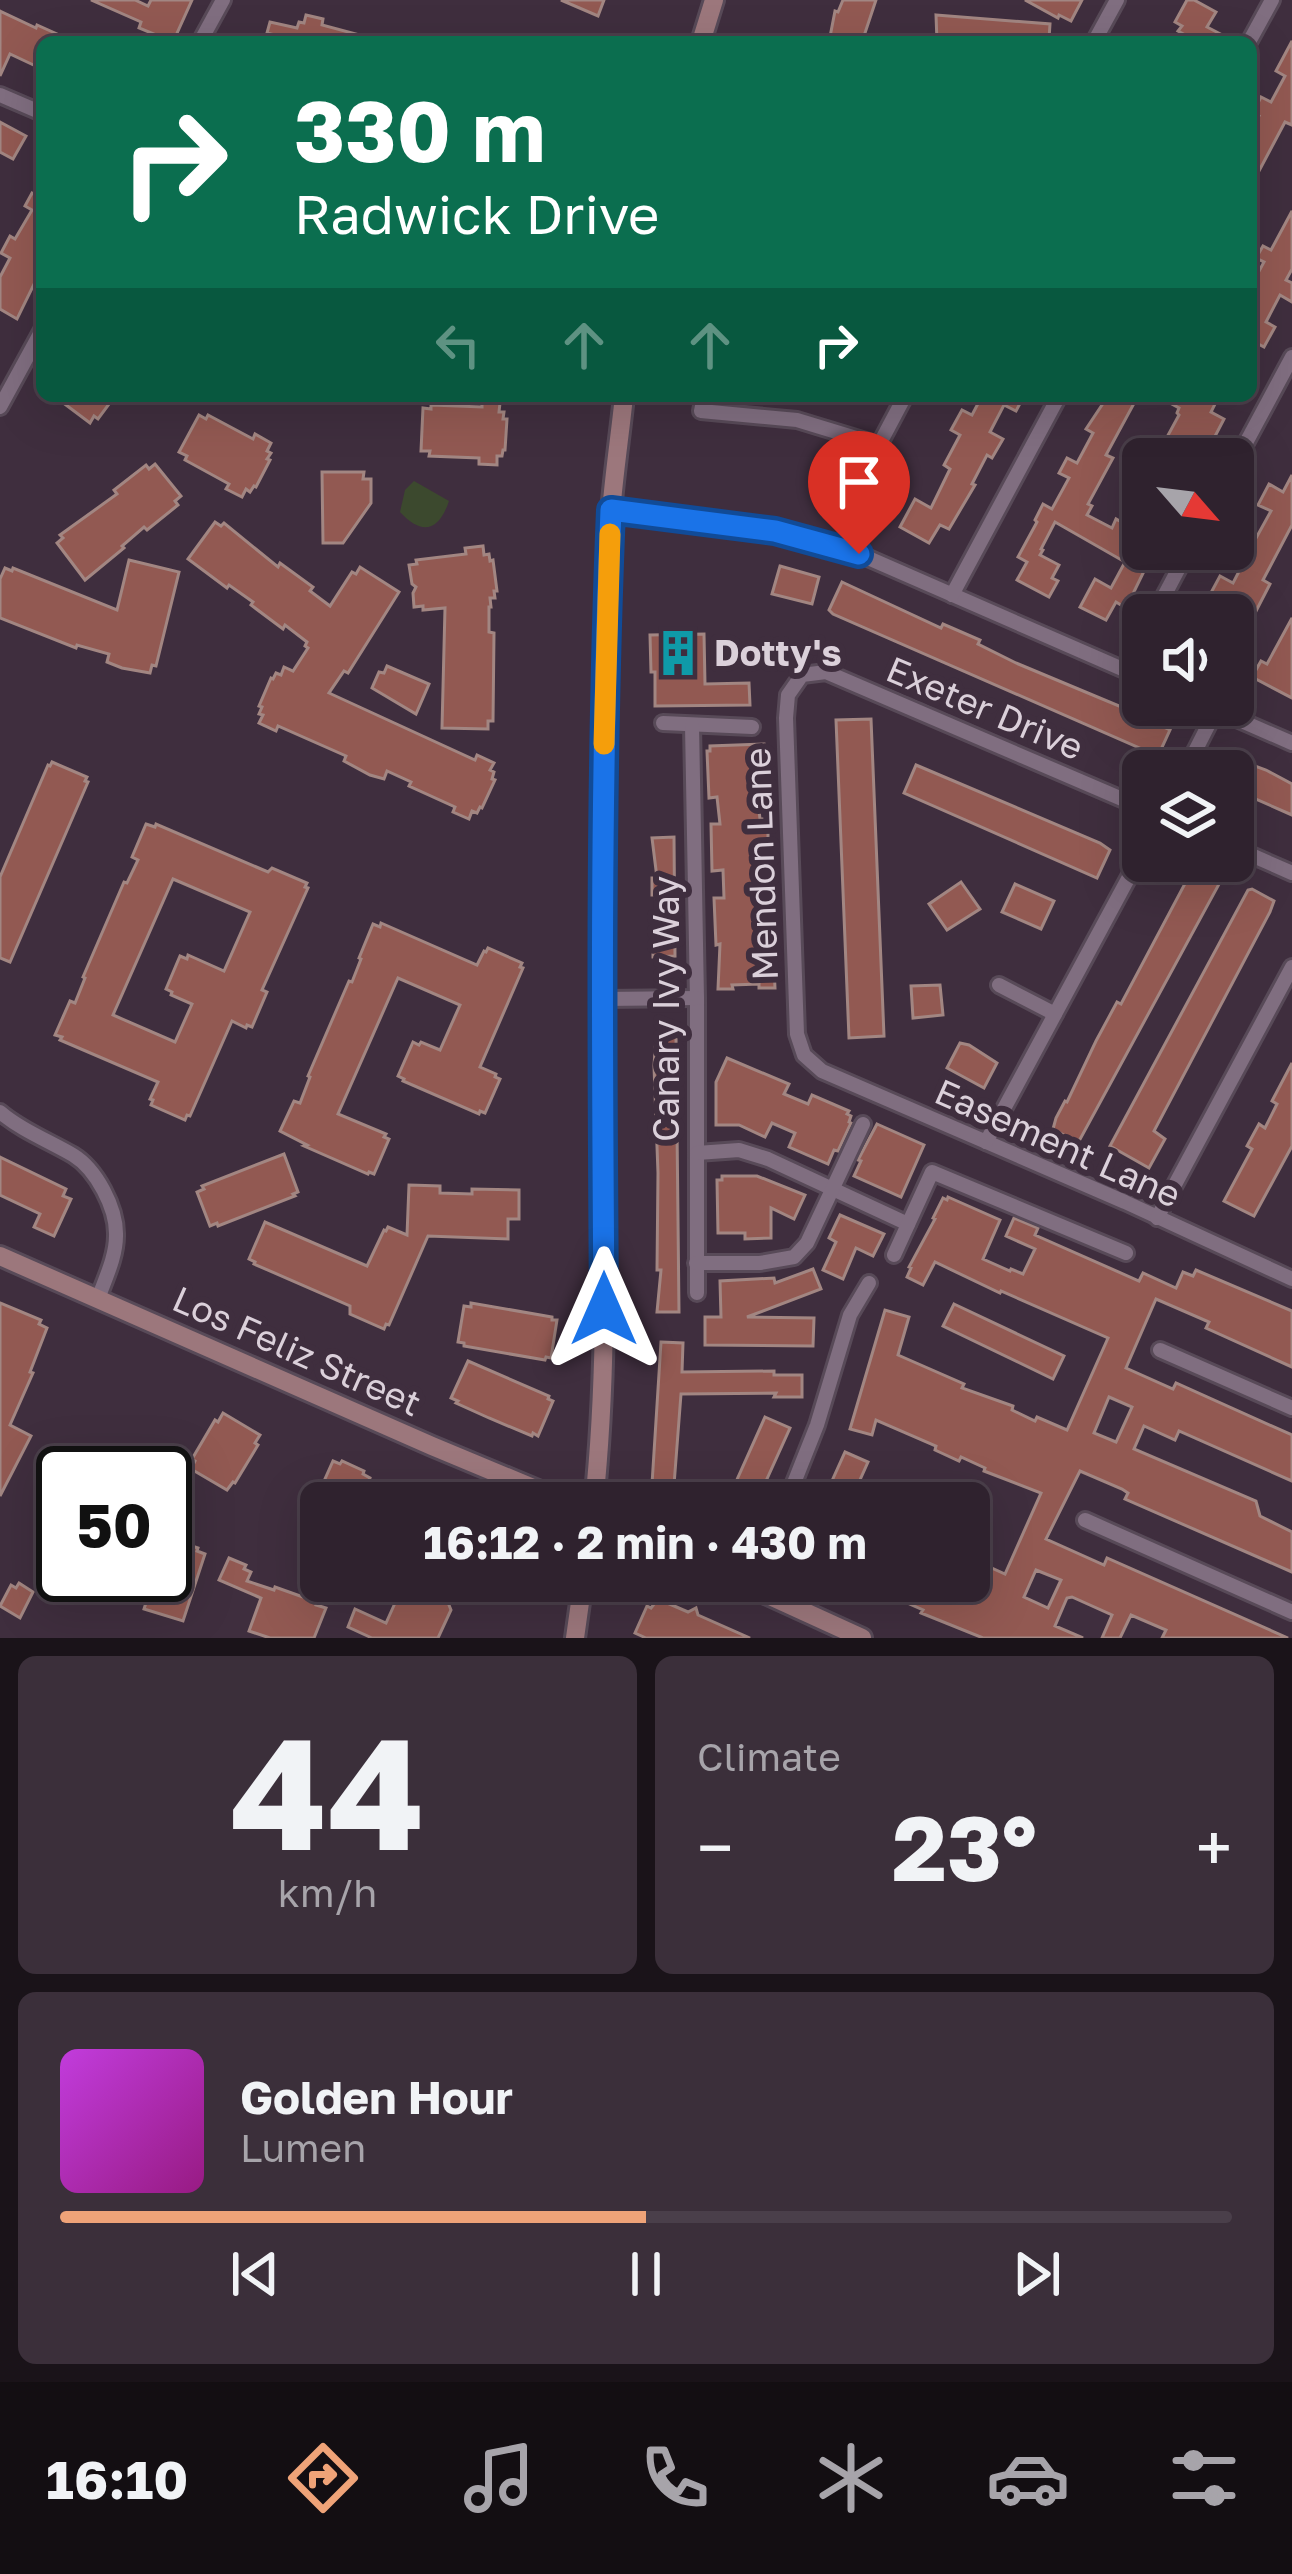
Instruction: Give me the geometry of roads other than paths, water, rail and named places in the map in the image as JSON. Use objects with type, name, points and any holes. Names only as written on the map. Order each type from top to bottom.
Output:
[{"type":"main road","points":[[702,36],[714,0]]},
{"type":"main road","points":[[596,1482],[604,1348],[605,660],[611,510],[623,402]]},
{"type":"main road","name":"Los Feliz Street","points":[[0,1256],[519,1482]]},
{"type":"main road","points":[[575,1638],[580,1602]]},
{"type":"main road","points":[[786,1602],[862,1638]]},
{"type":"street","points":[[203,36],[223,0]]},
{"type":"street","points":[[1097,36],[1117,0]]},
{"type":"street","points":[[1252,36],[1272,0]]},
{"type":"street","points":[[0,94],[36,110]]},
{"type":"street","points":[[0,406],[36,341]]},
{"type":"street","points":[[1249,438],[1292,357]]},
{"type":"street","points":[[703,402],[701,411],[797,420],[879,445],[902,402]]},
{"type":"street","points":[[952,595],[1056,402]]},
{"type":"street","points":[[611,510],[775,531],[859,554],[1122,669]]},
{"type":"street","name":"Exeter Drive","points":[[802,675],[826,672],[1122,799]]},
{"type":"street","name":"Mendon Lane","points":[[802,675],[788,695],[786,718],[796,1023],[804,1054]]},
{"type":"street","points":[[662,723],[752,727]]},
{"type":"street","name":"Canary Ivy Way","points":[[692,724],[697,1293]]},
{"type":"street","points":[[1254,726],[1292,743]]},
{"type":"street","points":[[1254,856],[1292,873]]},
{"type":"street","points":[[986,1142],[1126,882]]},
{"type":"street","points":[[1156,1218],[1292,967]]},
{"type":"street","points":[[999,986],[1055,1014]]},
{"type":"street","points":[[603,999],[697,998]]},
{"type":"street","name":"Easement Lane","points":[[804,1054],[822,1071],[1292,1279]]},
{"type":"street","points":[[0,1112],[79,1159],[96,1176],[116,1233],[98,1299]]},
{"type":"street","points":[[696,1263],[760,1263],[794,1257],[807,1243],[862,1124]]},
{"type":"street","points":[[697,1153],[739,1150],[768,1159],[908,1224]]},
{"type":"street","points":[[894,1255],[932,1172],[1126,1253]]},
{"type":"street","points":[[794,1482],[850,1315],[869,1283]]},
{"type":"street","points":[[1160,1350],[1292,1408]]},
{"type":"street","points":[[1085,1520],[1292,1612]]},
{"type":"place","name":"Dotty's","points":[[678,653]]}]
